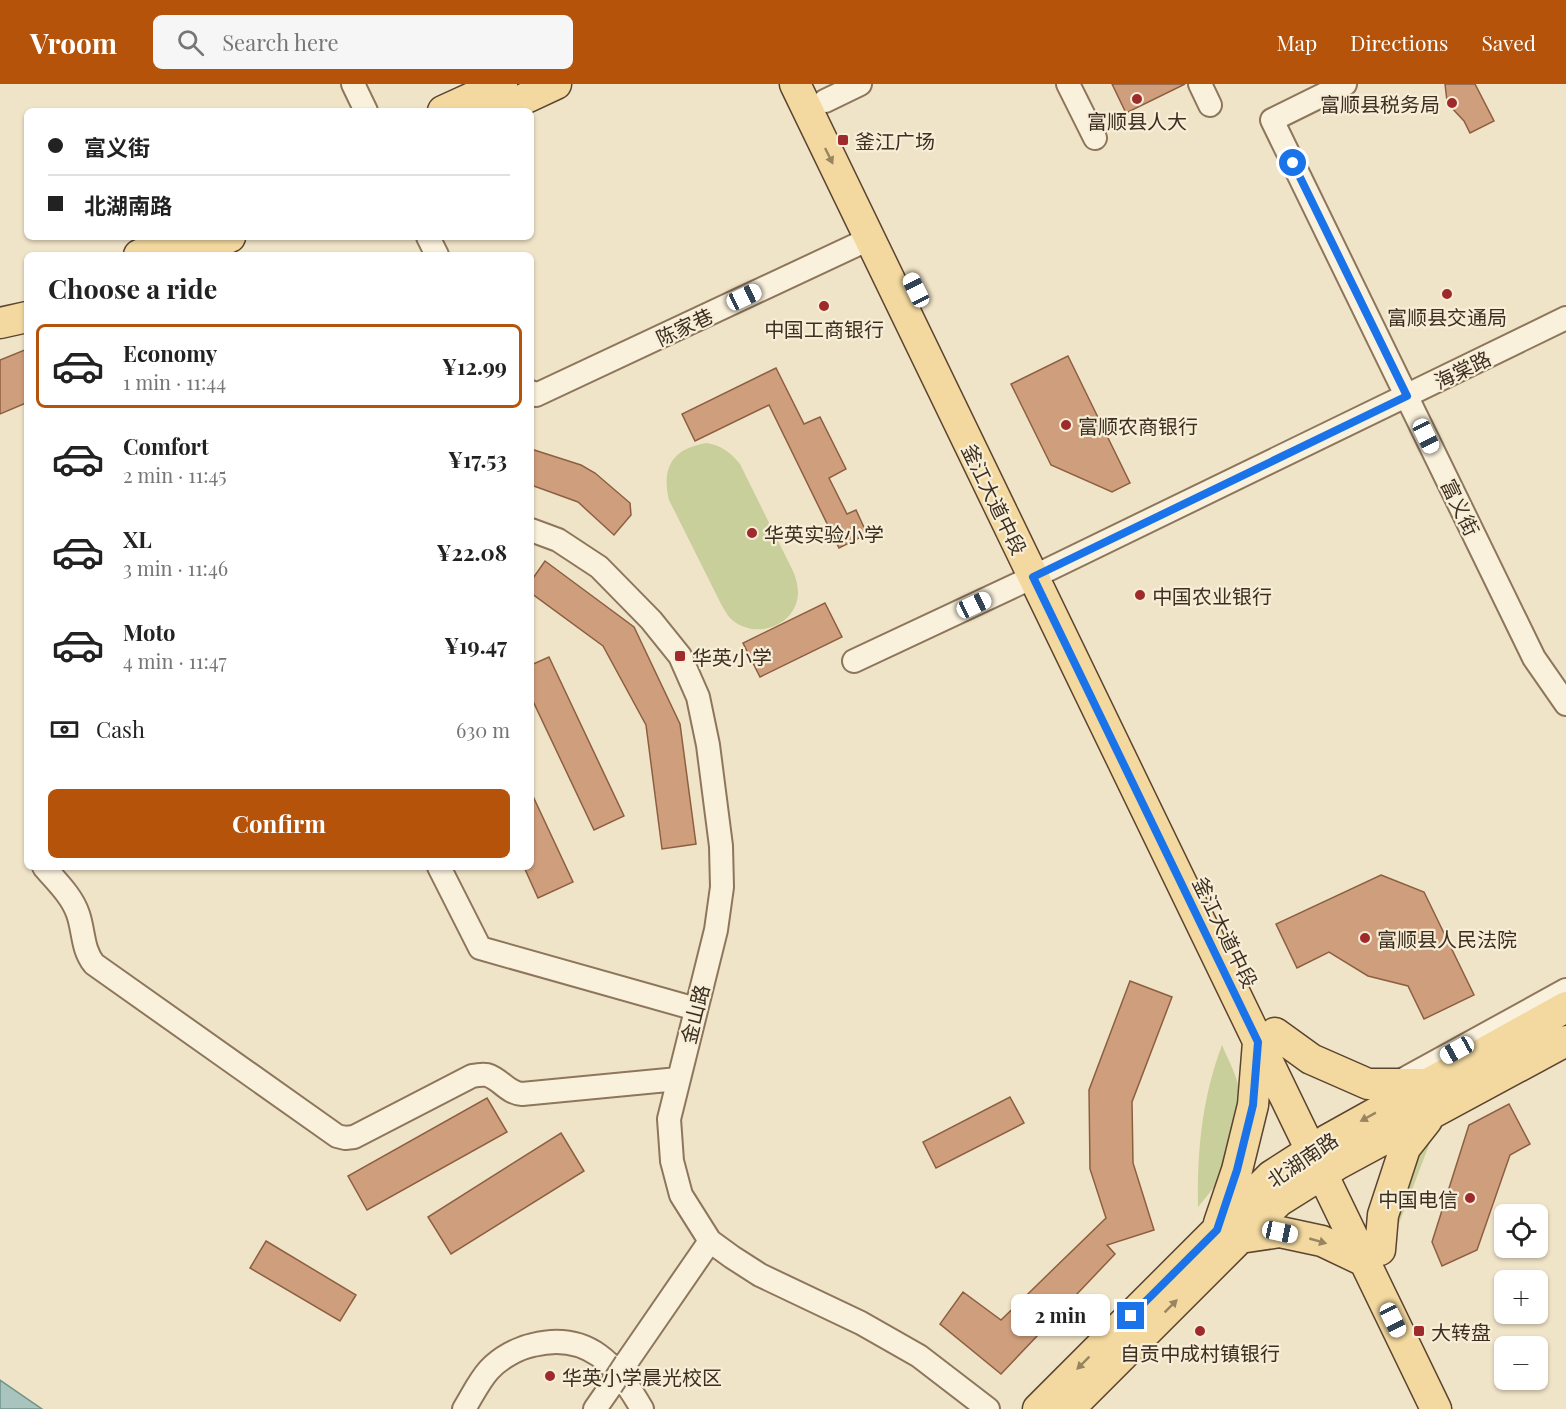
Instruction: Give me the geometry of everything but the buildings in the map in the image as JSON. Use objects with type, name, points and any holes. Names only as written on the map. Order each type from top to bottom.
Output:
[{"type":"main road","points":[[450,108],[502,84]]},
{"type":"main road","points":[[504,108],[556,84]]},
{"type":"main road","name":"釜江大道中段","points":[[795,84],[869,239],[1042,573]]},
{"type":"main road","name":"釜江大道中段","points":[[820,92],[1042,573],[1372,1255]]},
{"type":"main road","points":[[145,252],[171,240]]},
{"type":"main road","points":[[198,252],[224,240]]},
{"type":"main road","points":[[0,323],[24,318]]},
{"type":"main road","name":"北湖南路","points":[[1058,1404],[1228,1234],[1279,1201],[1324,1157],[1431,1098],[1566,1007]]},
{"type":"main road","points":[[1436,1409],[1372,1255],[1405,1148],[1416,1135],[1431,1098],[1396,1084],[1368,1084],[1267,1037],[1237,1170],[1228,1234],[1280,1232],[1372,1255],[1457,1409]]},
{"type":"main road","name":"北湖南路","points":[[1431,1098],[1566,1041]]},
{"type":"street","points":[[352,84],[364,108]]},
{"type":"street","points":[[820,92],[860,84]]},
{"type":"street","points":[[1068,84],[1095,138]]},
{"type":"street","points":[[1200,84],[1210,105]]},
{"type":"street","name":"富义街","points":[[1345,84],[1272,120],[1534,658],[1566,704]]},
{"type":"street","name":"陈家巷","points":[[534,394],[536,395],[869,239]]},
{"type":"street","name":"海棠路","points":[[854,661],[1042,573],[1566,318]]},
{"type":"street","name":"金山路","points":[[534,531],[558,540],[599,567],[651,620],[681,656],[698,697],[708,745],[722,846],[722,887],[716,930],[669,1119],[672,1161],[681,1195],[710,1241],[732,1257],[760,1275],[861,1323],[919,1356],[988,1409]]},
{"type":"street","points":[[46,870],[73,902],[78,913],[87,956],[94,964],[337,1136],[354,1137],[472,1076],[488,1075],[515,1094],[678,1079]]},
{"type":"street","points":[[441,870],[480,948],[696,1009]]},
{"type":"street","points":[[1396,1084],[1566,990]]},
{"type":"street","points":[[1416,1135],[1566,1057]]},
{"type":"street","points":[[595,1409],[710,1241]]},
{"type":"street","points":[[464,1409],[489,1369],[504,1357],[526,1346],[548,1341],[572,1342],[597,1353],[612,1366],[642,1409]]},
{"type":"green space","points":[[707,443],[725,450],[740,464],[795,576],[798,594],[795,605],[790,615],[772,627],[750,629],[739,625],[729,617],[669,500],[667,478],[672,461],[686,449]]},
{"type":"green space","points":[[1222,1045],[1236,1078],[1240,1099],[1224,1175],[1198,1207],[1202,1125],[1215,1065]]},
{"type":"green space","points":[[1431,1140],[1395,1234],[1393,1216],[1422,1146]]},
{"type":"water","points":[[0,1380],[42,1409],[0,1409]]},
{"type":"place","name":"富顺县人大","points":[[1137,99]]},
{"type":"place","name":"富顺县税务局","points":[[1452,103]]},
{"type":"place","name":"釜江广场","points":[[843,140]]},
{"type":"place","name":"富顺县交通局","points":[[1447,294]]},
{"type":"place","name":"中国工商银行","points":[[824,306]]},
{"type":"place","name":"富顺农商银行","points":[[1066,425]]},
{"type":"place","name":"华英实验小学","points":[[752,533]]},
{"type":"place","name":"中国农业银行","points":[[1140,595]]},
{"type":"place","name":"华英小学","points":[[680,656]]},
{"type":"place","name":"富顺县人民法院","points":[[1365,938]]},
{"type":"place","name":"中国电信","points":[[1470,1198]]},
{"type":"place","name":"自贡中成村镇银行","points":[[1200,1331]]},
{"type":"place","name":"大转盘","points":[[1419,1331]]},
{"type":"place","name":"华英小学晨光校区","points":[[550,1376]]},
{"type":"route","points":[[1131,1316],[1217,1230],[1237,1170],[1253,1105],[1258,1042],[1033,577],[1407,396],[1293,163]]}]
